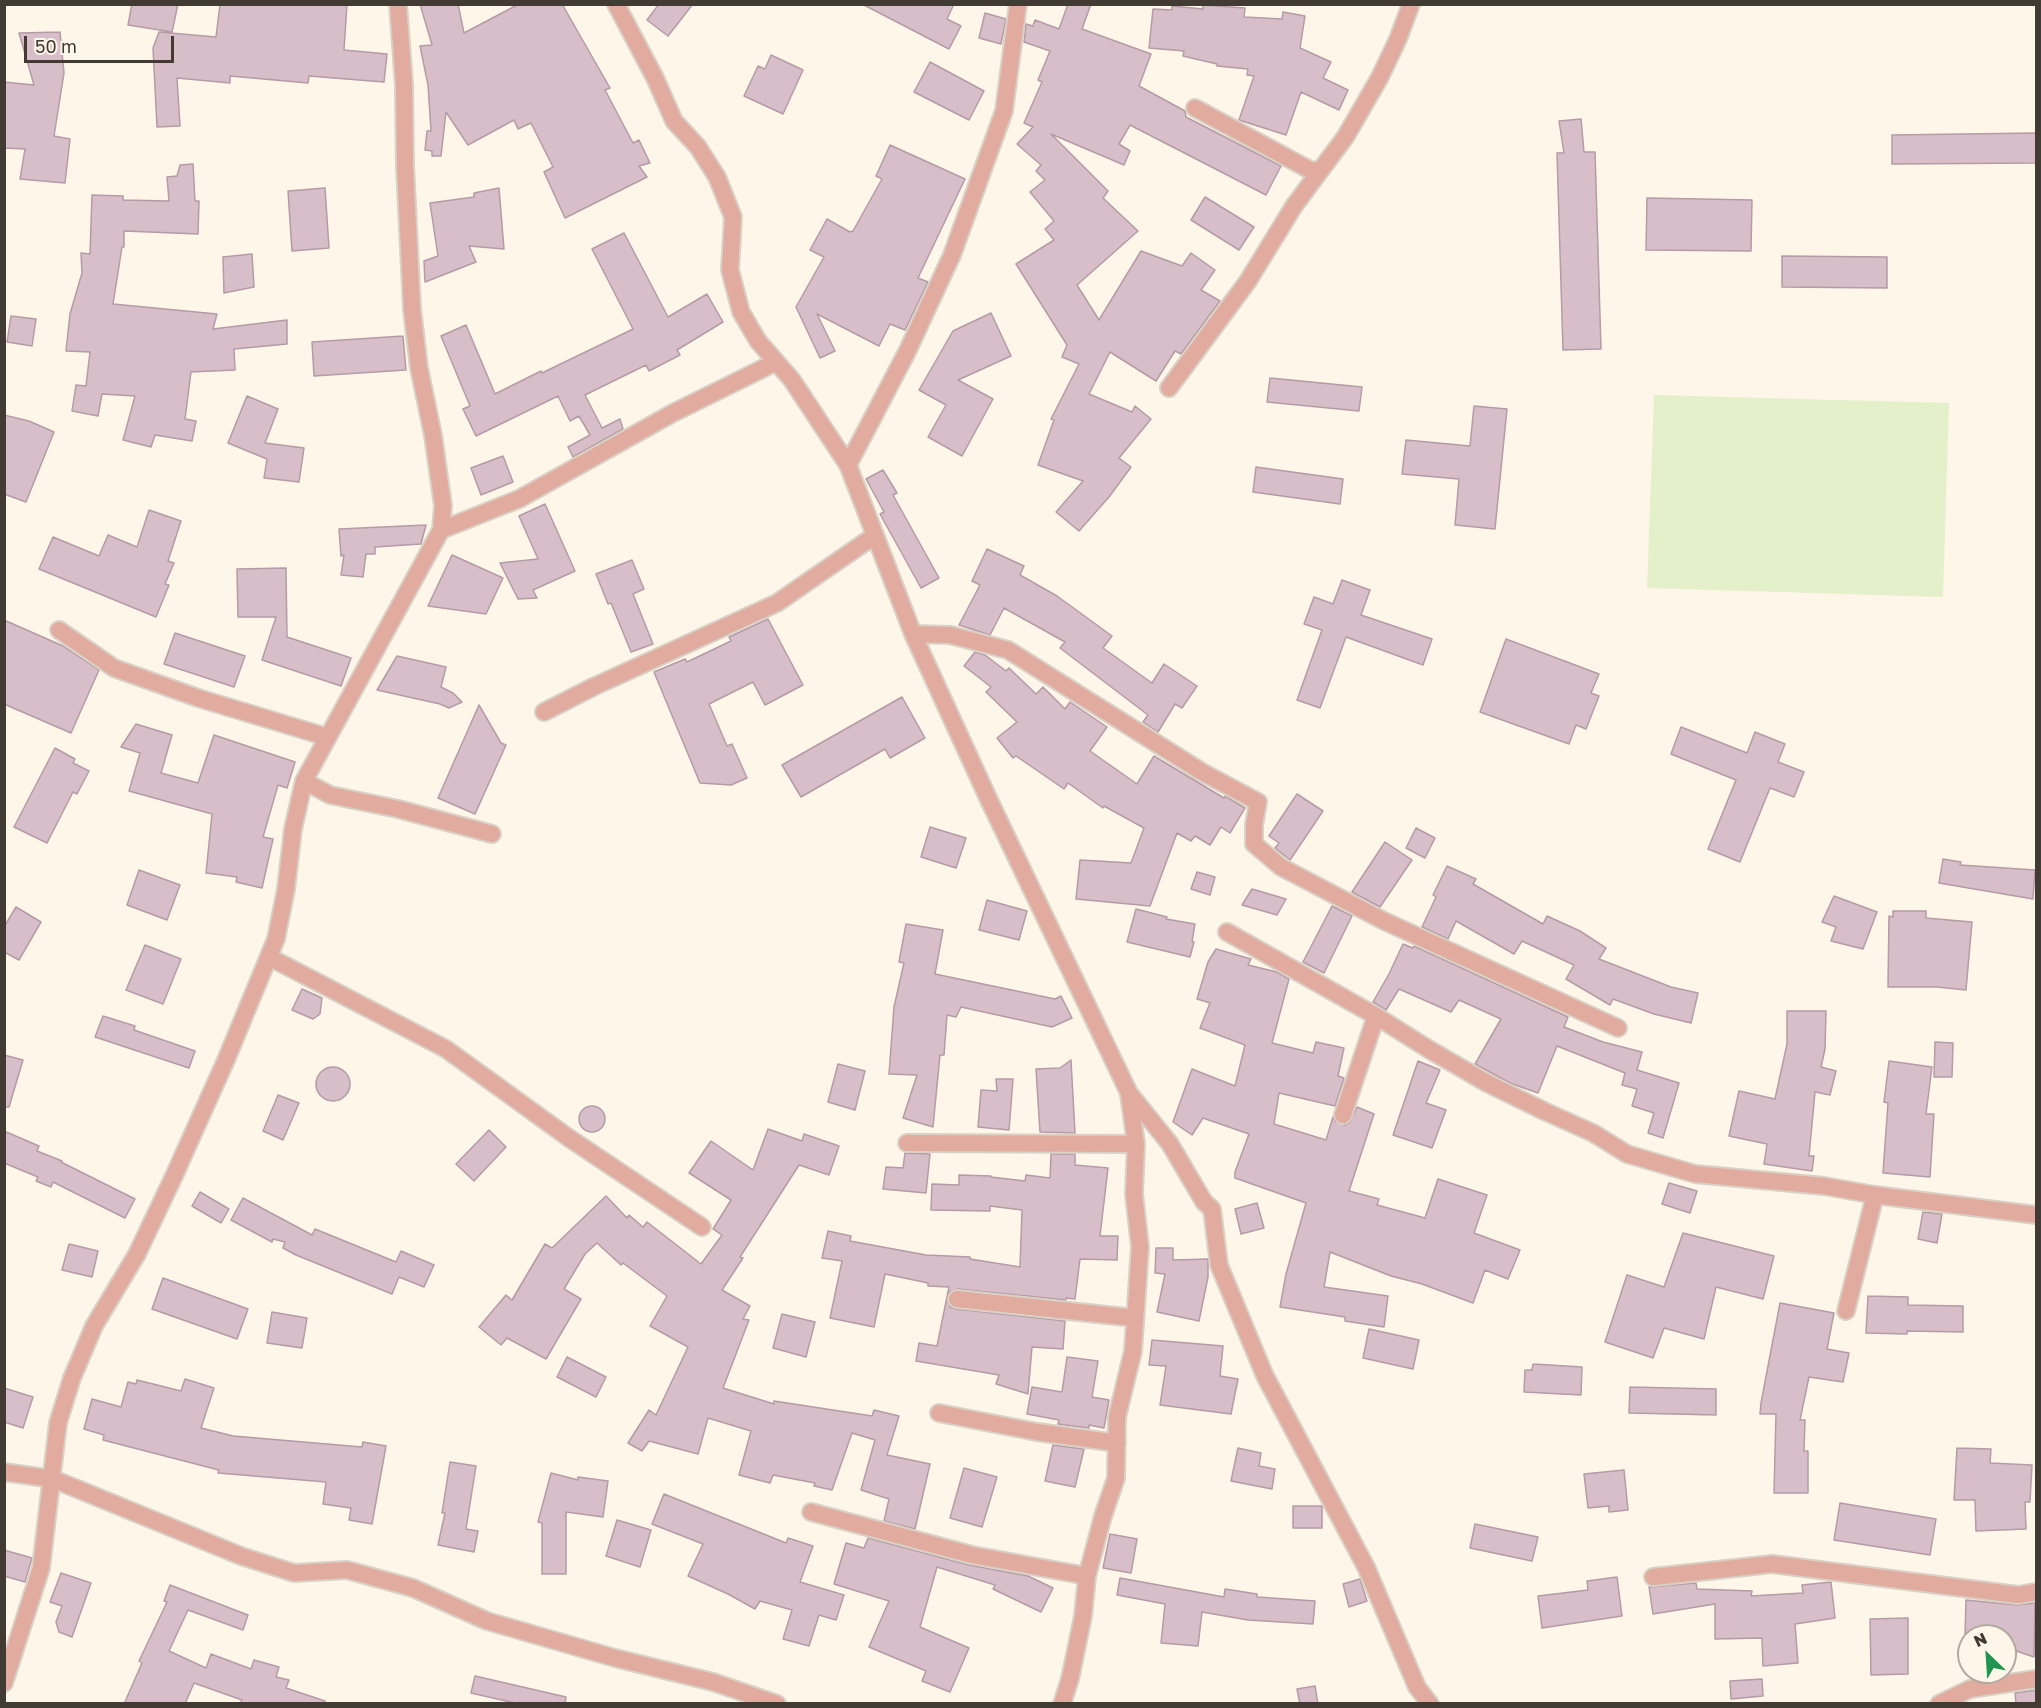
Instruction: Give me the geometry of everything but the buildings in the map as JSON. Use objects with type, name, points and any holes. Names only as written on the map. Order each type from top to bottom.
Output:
[{"type":"street","points":[[4,1683],[41,1568],[58,1423],[72,1378],[94,1326],[137,1254],[174,1176],[226,1060],[276,939],[286,889],[293,829],[304,781],[441,530],[443,506],[433,435],[419,368],[412,309],[405,166],[404,85],[398,4]]},
{"type":"street","points":[[616,4],[655,78],[674,121],[698,147],[717,177],[733,217],[730,270],[741,312],[758,341],[792,380],[848,465],[914,634],[989,800],[1128,1093],[1170,1144],[1204,1202],[1212,1209],[1219,1265],[1265,1376],[1365,1567],[1418,1687],[1430,1704]]},
{"type":"street","points":[[848,465],[907,352],[952,255],[1004,111],[1018,4]]},
{"type":"street","points":[[1169,388],[1248,281],[1294,206],[1346,136],[1380,77],[1411,4]]},
{"type":"street","points":[[1195,108],[1310,170],[1316,171],[1322,168]]},
{"type":"street","points":[[441,530],[519,499],[673,413],[776,362]]},
{"type":"street","points":[[544,712],[593,687],[777,603],[874,536]]},
{"type":"street","points":[[59,630],[114,668],[198,698],[327,737]]},
{"type":"street","points":[[914,634],[950,635],[1008,650],[1202,772],[1258,802],[1254,825],[1254,844],[1281,867],[1384,921],[1618,1028]]},
{"type":"street","points":[[304,781],[330,795],[398,809],[492,834]]},
{"type":"street","points":[[1227,932],[1376,1016],[1487,1083],[1593,1133],[1627,1154],[1695,1174],[1824,1186],[1875,1195],[2037,1215]]},
{"type":"street","points":[[269,957],[446,1049],[569,1138],[702,1227]]},
{"type":"street","points":[[1343,1116],[1376,1016]]},
{"type":"street","points":[[1062,1704],[1070,1679],[1083,1616],[1086,1576],[1116,1478],[1117,1417],[1133,1351],[1140,1248],[1134,1194],[1136,1144],[1128,1093]]},
{"type":"street","points":[[908,1143],[1136,1144]]},
{"type":"street","points":[[1846,1311],[1875,1195]]},
{"type":"street","points":[[957,1299],[1135,1317]]},
{"type":"street","points":[[939,1413],[1037,1432],[1117,1443]]},
{"type":"street","points":[[4,1472],[53,1479],[241,1556],[294,1573],[347,1570],[413,1588],[487,1621],[615,1658],[713,1682],[777,1704]]},
{"type":"street","points":[[810,1512],[972,1555],[1086,1576]]},
{"type":"street","points":[[1653,1577],[1772,1564],[2018,1595],[2037,1592]]},
{"type":"street","points":[[1939,1704],[1970,1689],[2037,1679]]},
{"type":"green space","points":[[1654,395],[1949,403],[1943,597],[1647,588]]}]
